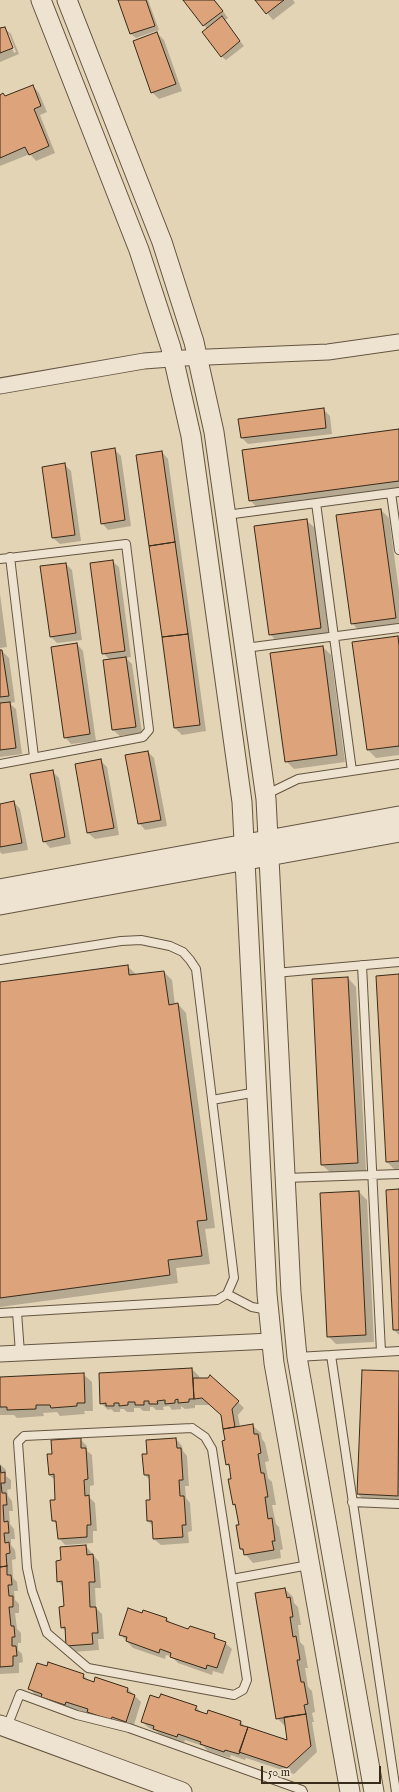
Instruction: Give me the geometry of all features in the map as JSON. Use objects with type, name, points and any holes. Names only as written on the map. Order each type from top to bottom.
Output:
[{"type":"street","points":[[41,0],[139,250],[156,299],[173,359],[191,436],[242,802],[268,1310],[271,1341],[279,1398],[350,1792]]},
{"type":"street","points":[[66,0],[162,242],[179,291],[198,357],[214,432],[265,795],[291,1293],[297,1357],[374,1792]]},
{"type":"street","points":[[0,386],[136,362],[198,357],[328,352],[399,342]]},
{"type":"street","points":[[268,848],[399,816]]},
{"type":"street","points":[[0,889],[268,848],[399,832]]},
{"type":"street","points":[[0,905],[245,852]]},
{"type":"street","points":[[0,1354],[271,1341]]},
{"type":"street","points":[[3,1726],[182,1792]]},
{"type":"lane","points":[[226,515],[395,492],[399,550]]},
{"type":"lane","points":[[316,503],[352,771]]},
{"type":"lane","points":[[0,559],[126,544],[149,730],[143,737],[0,764]]},
{"type":"lane","points":[[10,557],[34,757]]},
{"type":"lane","points":[[245,648],[399,628]]},
{"type":"lane","points":[[265,795],[298,779],[399,764]]},
{"type":"lane","points":[[0,960],[121,941],[134,941],[170,946],[183,952],[196,968],[234,1272],[233,1283],[227,1294],[217,1300],[0,1312]]},
{"type":"lane","points":[[275,973],[399,962]]},
{"type":"lane","points":[[362,965],[381,1352]]},
{"type":"lane","points":[[212,1100],[257,1092]]},
{"type":"lane","points":[[285,1178],[399,1174]]},
{"type":"lane","points":[[227,1294],[252,1307],[268,1310]]},
{"type":"lane","points":[[17,1312],[20,1353]]},
{"type":"lane","points":[[297,1357],[399,1351]]},
{"type":"lane","points":[[331,1355],[396,1792]]},
{"type":"lane","points":[[192,1428],[205,1437],[212,1450],[232,1579],[247,1680],[243,1690],[239,1693],[234,1695],[88,1668],[47,1633],[32,1591],[24,1544],[18,1442],[24,1436],[192,1428]]},
{"type":"lane","points":[[352,1502],[399,1504]]},
{"type":"lane","points":[[232,1579],[309,1565]]},
{"type":"lane","points":[[3,1726],[20,1694],[77,1715],[128,1728],[302,1790],[303,1792]]},
{"type":"building","points":[[118,0],[146,0],[155,26],[130,34]]},
{"type":"building","points":[[183,0],[214,0],[223,11],[203,26]]},
{"type":"building","points":[[255,0],[284,0],[266,14]]},
{"type":"building","points":[[222,16],[240,41],[221,57],[202,32]]},
{"type":"building","points":[[5,27],[13,48],[0,53],[0,28]]},
{"type":"building","points":[[157,32],[176,84],[151,93],[133,41]]},
{"type":"building","points":[[33,85],[41,106],[34,109],[49,146],[29,155],[25,147],[0,158],[0,95],[3,93],[5,96]]},
{"type":"building","points":[[324,408],[326,428],[241,438],[238,419]]},
{"type":"building","points":[[399,429],[399,481],[249,501],[242,450]]},
{"type":"building","points":[[115,448],[125,520],[101,524],[91,452]]},
{"type":"building","points":[[162,451],[175,542],[149,546],[136,455]]},
{"type":"building","points":[[65,463],[75,535],[52,538],[42,467]]},
{"type":"building","points":[[381,509],[396,618],[351,624],[336,515]]},
{"type":"building","points":[[307,519],[321,628],[269,635],[254,526]]},
{"type":"building","points":[[175,542],[188,634],[162,637],[149,546]]},
{"type":"building","points":[[113,560],[125,651],[102,654],[90,563]]},
{"type":"building","points":[[66,563],[76,633],[50,637],[40,566]]},
{"type":"building","points":[[188,634],[200,725],[174,728],[162,637]]},
{"type":"building","points":[[398,636],[399,746],[367,750],[352,642]]},
{"type":"building","points":[[77,643],[90,734],[64,738],[51,647]]},
{"type":"building","points":[[323,646],[337,755],[285,762],[270,653]]},
{"type":"building","points":[[0,650],[2,650],[9,696],[0,697]]},
{"type":"building","points":[[126,657],[136,727],[112,730],[103,660]]},
{"type":"building","points":[[10,702],[16,748],[0,750],[0,703]]},
{"type":"building","points":[[148,751],[161,820],[138,824],[125,755]]},
{"type":"building","points":[[101,759],[114,828],[87,833],[75,764]]},
{"type":"building","points":[[53,770],[65,837],[43,842],[30,774]]},
{"type":"building","points":[[14,801],[22,843],[0,847],[0,804]]},
{"type":"building","points":[[128,965],[129,975],[164,971],[169,1005],[178,1003],[207,1220],[197,1221],[202,1256],[168,1260],[170,1275],[0,1298],[0,982]]},
{"type":"building","points":[[399,974],[399,1161],[386,1162],[376,976]]},
{"type":"building","points":[[348,977],[358,1163],[321,1165],[312,979]]},
{"type":"building","points":[[399,1189],[399,1330],[393,1330],[386,1190]]},
{"type":"building","points":[[359,1191],[366,1335],[327,1337],[320,1193]]},
{"type":"building","points":[[192,1368],[194,1399],[189,1399],[189,1402],[178,1403],[178,1399],[175,1400],[175,1403],[165,1404],[165,1400],[157,1401],[158,1404],[149,1404],[149,1401],[144,1401],[144,1405],[135,1405],[135,1402],[128,1402],[128,1405],[119,1406],[119,1403],[114,1403],[114,1406],[106,1406],[106,1403],[100,1404],[99,1373]]},
{"type":"building","points":[[362,1370],[399,1371],[398,1496],[357,1494]]},
{"type":"building","points":[[84,1373],[85,1403],[77,1403],[77,1406],[51,1408],[50,1405],[36,1405],[36,1409],[7,1410],[7,1407],[0,1407],[0,1377]]},
{"type":"building","points":[[210,1375],[239,1401],[232,1409],[235,1427],[223,1429],[221,1415],[202,1398],[194,1399],[193,1378],[208,1378]]},
{"type":"building","points":[[253,1424],[254,1434],[258,1434],[261,1453],[258,1454],[261,1473],[264,1473],[268,1497],[265,1497],[268,1519],[272,1518],[275,1541],[272,1541],[274,1550],[244,1555],[243,1549],[240,1549],[236,1525],[239,1525],[228,1479],[231,1479],[229,1464],[226,1465],[222,1441],[225,1440],[223,1429]]},
{"type":"building","points":[[81,1438],[81,1448],[86,1448],[88,1479],[84,1480],[85,1496],[89,1495],[91,1525],[87,1525],[87,1537],[58,1539],[56,1521],[52,1521],[50,1500],[55,1500],[54,1474],[49,1475],[47,1454],[52,1454],[51,1440]]},
{"type":"building","points":[[176,1438],[177,1448],[181,1448],[183,1480],[179,1480],[180,1496],[184,1496],[186,1525],[182,1525],[183,1537],[153,1539],[152,1521],[147,1521],[146,1500],[150,1500],[149,1475],[144,1475],[142,1454],[147,1454],[146,1440]]},
{"type":"building","points":[[0,1466],[1,1473],[5,1472],[5,1483],[1,1483],[2,1493],[6,1493],[7,1505],[3,1505],[4,1522],[8,1521],[9,1533],[4,1533],[5,1543],[9,1542],[10,1553],[6,1554],[7,1566],[0,1567]]},
{"type":"building","points":[[86,1545],[87,1555],[93,1554],[95,1582],[89,1582],[90,1607],[96,1607],[98,1633],[92,1633],[93,1644],[66,1646],[65,1627],[61,1628],[59,1607],[64,1606],[62,1581],[57,1582],[56,1561],[61,1560],[60,1547]]},
{"type":"building","points":[[7,1566],[7,1575],[11,1575],[12,1585],[8,1585],[9,1596],[13,1596],[13,1607],[9,1607],[11,1626],[14,1626],[15,1637],[12,1637],[12,1646],[16,1646],[17,1656],[13,1656],[13,1666],[0,1667],[0,1567]]},
{"type":"building","points":[[285,1588],[287,1598],[290,1597],[293,1617],[290,1617],[293,1637],[296,1636],[300,1660],[297,1660],[301,1682],[304,1682],[308,1704],[304,1705],[306,1714],[276,1719],[255,1593]]},
{"type":"building","points":[[128,1608],[142,1613],[143,1610],[167,1618],[166,1621],[188,1629],[190,1626],[215,1634],[214,1638],[226,1642],[217,1668],[207,1665],[206,1669],[170,1657],[171,1653],[160,1649],[159,1653],[126,1641],[127,1637],[119,1635]]},
{"type":"building","points":[[48,1662],[84,1674],[83,1678],[94,1682],[95,1677],[128,1688],[127,1692],[135,1695],[126,1722],[112,1717],[111,1720],[87,1712],[88,1709],[66,1702],[65,1705],[41,1697],[42,1694],[28,1689],[37,1663],[47,1666]]},
{"type":"building","points":[[161,1694],[197,1706],[195,1710],[207,1714],[208,1710],[241,1721],[240,1725],[248,1727],[239,1754],[225,1750],[224,1752],[200,1744],[201,1742],[178,1734],[177,1737],[153,1729],[154,1726],[141,1722],[150,1695],[159,1698]]},
{"type":"building","points":[[306,1714],[311,1746],[287,1768],[239,1752],[248,1727],[287,1740],[284,1717]]}]
